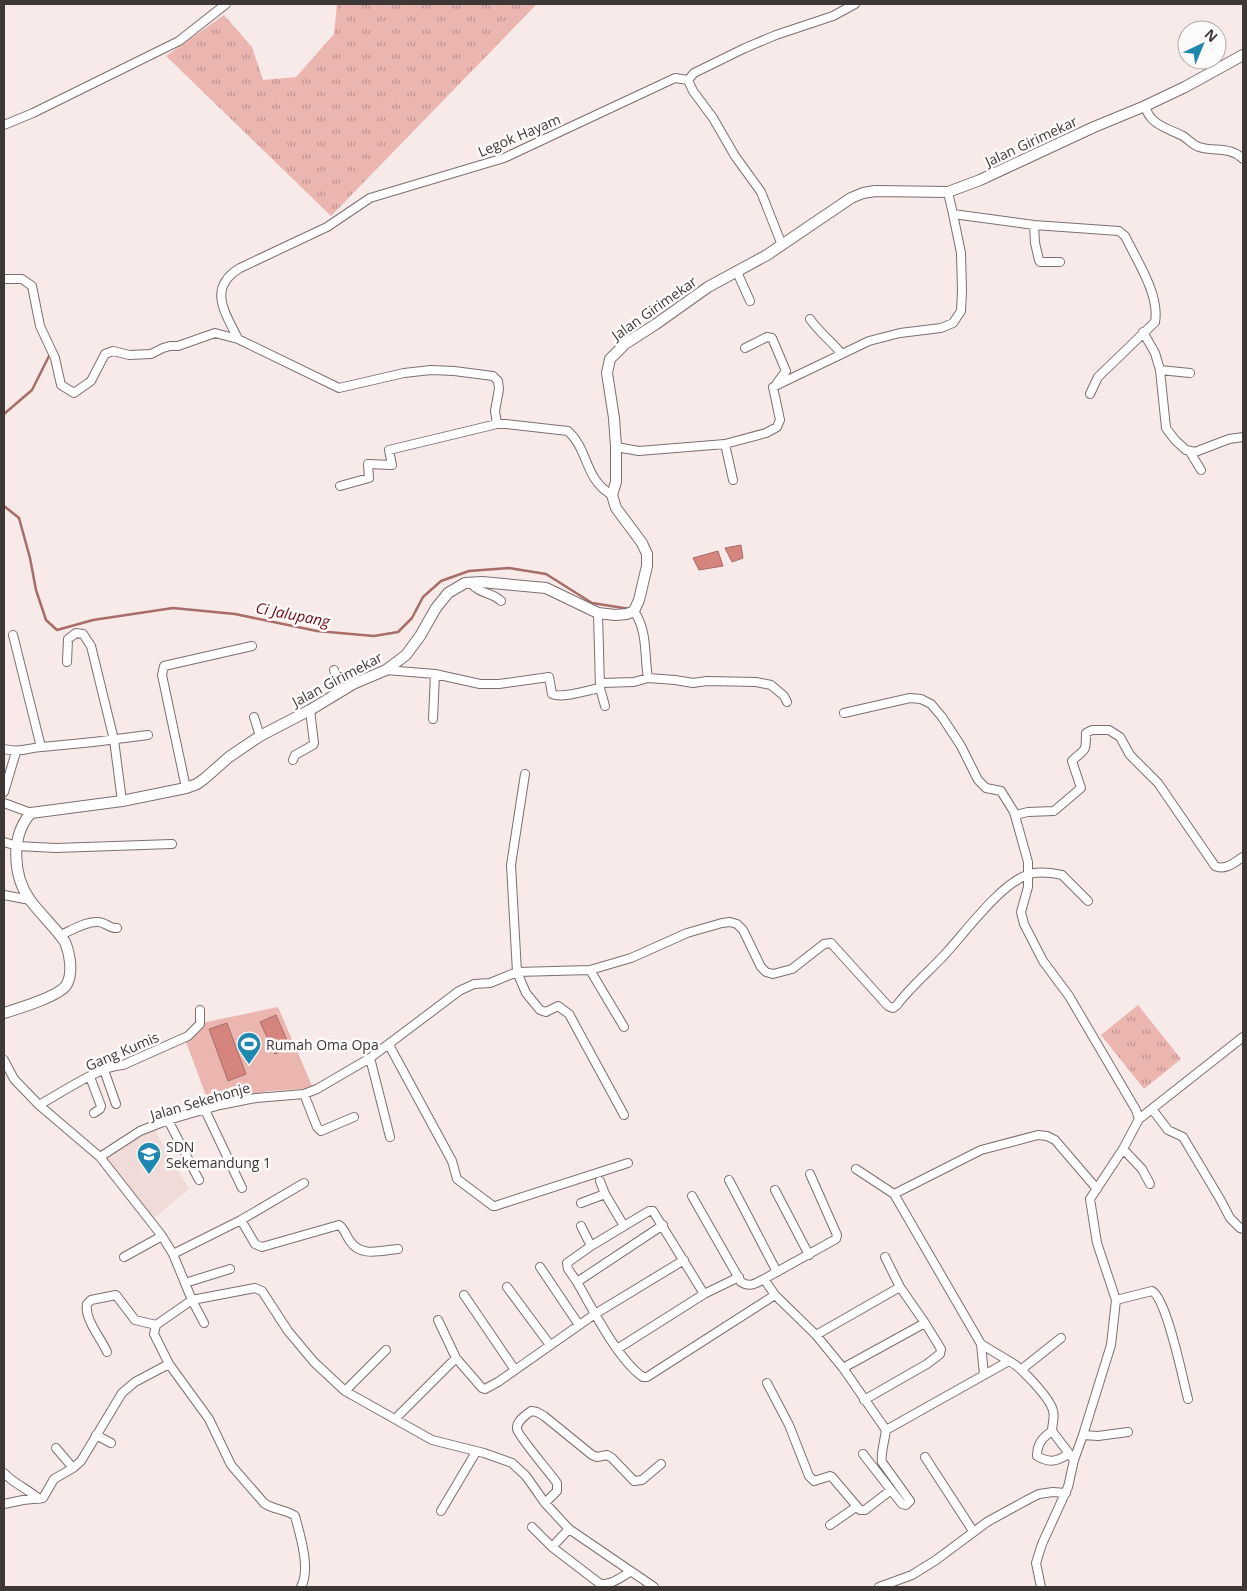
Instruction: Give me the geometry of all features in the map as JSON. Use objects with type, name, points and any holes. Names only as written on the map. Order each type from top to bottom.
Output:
[{"type":"street","points":[[4,125],[33,113],[179,40],[226,4]]},
{"type":"street","name":"Legok Hayam","points":[[238,339],[221,303],[222,285],[229,274],[240,268],[327,227],[370,198],[504,158],[675,78],[688,80],[694,73],[745,48],[776,35],[833,16],[855,4]]},
{"type":"street","name":"Jalan Girimekar","points":[[612,495],[616,482],[616,447],[614,418],[607,373],[610,358],[625,344],[708,287],[782,245],[851,198],[863,192],[948,192],[980,180],[1085,131],[1145,106],[1185,87],[1243,55]]},
{"type":"street","points":[[688,80],[693,91],[713,118],[735,156],[761,192],[782,245]]},
{"type":"street","points":[[1145,106],[1147,113],[1157,124],[1183,137],[1195,146],[1228,150],[1238,154],[1243,159]]},
{"type":"street","points":[[773,387],[828,361],[840,353],[869,341],[900,333],[941,328],[953,323],[960,311],[962,253],[948,192]]},
{"type":"street","points":[[953,214],[1034,225],[1119,231],[1123,233],[1154,296],[1155,322],[1098,377],[1090,394]]},
{"type":"street","points":[[1034,225],[1038,260],[1040,262],[1060,262]]},
{"type":"street","points":[[737,272],[750,301]]},
{"type":"street","points":[[4,279],[22,279],[32,286],[40,326],[55,358],[61,385],[74,393],[91,381],[105,354],[113,351],[129,355],[152,354],[163,348],[178,346],[215,333],[238,339],[339,388],[404,373],[431,370],[492,376],[498,381],[499,389],[495,410],[497,424]]},
{"type":"street","points":[[810,319],[816,328],[831,340],[840,353]]},
{"type":"street","points":[[1143,332],[1155,353],[1160,370],[1166,428],[1175,440],[1190,452],[1201,470]]},
{"type":"street","points":[[745,348],[767,337],[772,338],[786,371],[773,387]]},
{"type":"street","points":[[1160,370],[1190,373]]},
{"type":"street","points":[[616,447],[639,451],[725,444],[766,433],[777,427],[780,420],[773,387]]},
{"type":"street","points":[[340,486],[369,478],[368,464],[392,464],[389,450],[497,424],[568,431],[578,446],[591,474],[600,486],[612,495],[616,508],[642,543],[647,554],[647,566],[639,600],[634,611],[643,627],[646,642],[648,678]]},
{"type":"street","points":[[1190,452],[1202,450],[1230,439],[1243,437]]},
{"type":"street","points":[[725,444],[733,480]]},
{"type":"street","name":"Jalan Girimekar","points":[[31,813],[122,801],[186,788],[204,780],[229,757],[260,736],[354,684],[386,670],[406,655],[420,636],[436,608],[448,593],[465,583],[482,582],[546,588],[598,613],[616,615],[634,611]]},
{"type":"street","points":[[471,583],[478,590],[496,596],[501,601]]},
{"type":"street","points":[[598,613],[600,685],[605,706]]},
{"type":"street","points":[[67,662],[68,639],[76,633],[83,634],[91,646],[114,740],[122,801]]},
{"type":"street","points":[[13,635],[41,747]]},
{"type":"street","points":[[186,788],[162,675],[164,666],[252,646]]},
{"type":"street","points":[[334,670],[340,692]]},
{"type":"street","points":[[386,670],[435,674],[480,684],[512,683],[549,677],[554,696],[570,694],[600,685],[634,682],[648,678],[693,683],[708,681],[756,682],[771,685],[784,696],[787,702]]},
{"type":"street","points":[[433,719],[435,674]]},
{"type":"street","points":[[844,713],[910,698],[921,699],[931,704],[942,717],[961,746],[978,780],[986,788],[1001,791],[1015,815],[1024,844],[1029,874],[1028,887],[1021,912],[1024,924],[1043,961],[1069,996],[1136,1110],[1139,1119]]},
{"type":"street","points":[[293,760],[296,755],[314,743],[310,710]]},
{"type":"street","points":[[254,717],[260,736]]},
{"type":"street","points":[[1015,815],[1028,812],[1054,811],[1080,788],[1072,761],[1083,753],[1086,748],[1086,734],[1092,730],[1109,730],[1123,740],[1130,755],[1158,783],[1215,866],[1220,868],[1226,867],[1243,857]]},
{"type":"street","points":[[4,749],[16,752],[41,747],[148,735]]},
{"type":"street","points":[[4,792],[16,752]]},
{"type":"street","points":[[525,774],[510,865],[518,972],[526,993],[540,1010],[546,1012],[558,1006],[569,1014],[624,1115]]},
{"type":"street","points":[[4,803],[31,813],[25,820],[17,846],[16,866],[30,900],[61,935],[68,948],[70,968],[67,981],[60,991],[31,1005],[4,1013]]},
{"type":"street","points":[[4,842],[17,846],[56,848],[172,844]]},
{"type":"street","points":[[1029,874],[1062,875],[1088,901]]},
{"type":"street","name":"Jalan Sekehonje","points":[[100,1157],[140,1132],[168,1120],[256,1098],[304,1094],[317,1090],[370,1058],[459,991],[474,984],[490,983],[518,972],[590,970],[631,958],[688,933],[722,923],[730,922],[737,924],[743,930],[761,967],[766,972],[773,974],[792,969],[824,944],[832,944],[888,1006],[893,1008],[919,978],[946,954],[981,913],[1014,881],[1029,874]]},
{"type":"street","points":[[4,894],[30,900]]},
{"type":"street","points":[[61,935],[84,924],[95,922],[103,923],[111,928],[117,928]]},
{"type":"street","points":[[590,970],[624,1028]]},
{"type":"street","name":"Gang Kumis","points":[[39,1105],[104,1070],[116,1065],[123,1065],[188,1036],[200,1024],[200,1010]]},
{"type":"street","points":[[1041,1587],[1036,1563],[1042,1544],[1066,1493],[1071,1457],[1083,1435],[1111,1345],[1116,1300],[1098,1243],[1090,1199],[1124,1149],[1139,1119],[1243,1037]]},
{"type":"street","points":[[389,1045],[452,1161],[457,1179],[492,1206],[628,1163]]},
{"type":"street","points":[[370,1058],[390,1137]]},
{"type":"street","points":[[4,1060],[14,1079],[39,1105],[100,1157],[162,1236],[173,1254],[192,1300],[204,1323]]},
{"type":"street","points":[[104,1070],[116,1104]]},
{"type":"street","points":[[90,1077],[101,1106],[94,1113]]},
{"type":"street","points":[[304,1094],[317,1127],[321,1131],[354,1116]]},
{"type":"street","points":[[1152,1109],[1168,1130],[1183,1137],[1230,1218],[1240,1228],[1243,1228]]},
{"type":"street","points":[[205,1110],[242,1188]]},
{"type":"street","points":[[168,1120],[199,1180]]},
{"type":"street","points":[[894,1194],[981,1150],[1038,1135],[1047,1136],[1055,1140],[1097,1189]]},
{"type":"street","points":[[1124,1149],[1142,1169],[1150,1184]]},
{"type":"street","points":[[856,1169],[894,1194],[981,1344],[984,1375]]},
{"type":"street","points":[[692,1196],[741,1282],[748,1285],[764,1279],[836,1239],[837,1235],[810,1174]]},
{"type":"street","points":[[729,1180],[777,1272]]},
{"type":"street","points":[[600,1181],[605,1194],[624,1226]]},
{"type":"street","points":[[173,1254],[241,1220],[304,1183]]},
{"type":"street","points":[[775,1190],[809,1255]]},
{"type":"street","points":[[581,1203],[605,1194]]},
{"type":"street","points":[[704,1294],[653,1210],[591,1246],[567,1263],[568,1269],[617,1349],[643,1377],[647,1377],[775,1295]]},
{"type":"street","points":[[241,1220],[255,1244],[262,1247],[339,1225],[353,1245],[359,1250],[371,1252],[398,1248]]},
{"type":"street","points":[[577,1282],[663,1225]]},
{"type":"street","points":[[581,1226],[591,1246]]},
{"type":"street","points":[[124,1257],[162,1236]]},
{"type":"street","points":[[864,1400],[928,1364],[940,1354],[941,1350],[900,1287],[885,1257]]},
{"type":"street","points":[[438,1320],[456,1358],[482,1388],[485,1389],[595,1314],[684,1260]]},
{"type":"street","points":[[540,1267],[579,1325]]},
{"type":"street","points":[[185,1283],[230,1269]]},
{"type":"street","points":[[617,1349],[704,1294],[738,1277]]},
{"type":"street","points":[[764,1279],[775,1295],[816,1335],[886,1430],[880,1458],[910,1500],[909,1503],[906,1505],[902,1504],[863,1454]]},
{"type":"street","points":[[508,1287],[550,1345]]},
{"type":"street","points":[[816,1335],[900,1287]]},
{"type":"street","points":[[301,1587],[306,1577],[303,1548],[294,1516],[291,1513],[269,1507],[264,1503],[231,1465],[209,1419],[170,1364],[154,1334],[156,1325],[192,1300],[255,1288],[262,1291],[288,1331],[314,1362],[345,1391],[432,1440],[512,1463],[526,1476],[545,1503],[569,1529],[654,1587]]},
{"type":"street","points":[[1116,1300],[1152,1292],[1156,1293],[1171,1331],[1188,1399]]},
{"type":"street","points":[[107,1352],[102,1339],[92,1326],[86,1310],[87,1304],[91,1300],[116,1295],[135,1320],[156,1325]]},
{"type":"street","points":[[464,1295],[515,1370]]},
{"type":"street","points":[[842,1368],[925,1323]]},
{"type":"street","points":[[1022,1369],[1061,1338]]},
{"type":"street","points":[[981,1344],[1022,1369],[1052,1407],[1054,1412],[1052,1431],[1039,1443],[1037,1456],[1045,1461],[1055,1461],[1071,1457]]},
{"type":"street","points":[[345,1391],[386,1350]]},
{"type":"street","points":[[395,1419],[456,1358]]},
{"type":"street","points":[[886,1430],[1008,1361]]},
{"type":"street","points":[[4,1504],[39,1499],[45,1496],[54,1479],[81,1461],[122,1393],[135,1382],[170,1364]]},
{"type":"street","points":[[767,1383],[789,1425],[810,1476],[814,1481],[832,1476],[860,1510],[865,1510],[891,1490]]},
{"type":"street","points":[[545,1503],[557,1491],[558,1484],[520,1436],[517,1429],[524,1416],[531,1411],[544,1416],[592,1455],[597,1457],[607,1455],[612,1458],[634,1481],[642,1480],[661,1464]]},
{"type":"street","points":[[1052,1431],[1071,1457]]},
{"type":"street","points":[[1083,1435],[1098,1436],[1128,1432]]},
{"type":"street","points":[[96,1435],[111,1443]]},
{"type":"street","points":[[56,1448],[73,1468]]},
{"type":"street","points":[[442,1511],[476,1452]]},
{"type":"street","points":[[925,1457],[972,1531]]},
{"type":"street","points":[[4,1473],[39,1499]]},
{"type":"street","points":[[879,1587],[912,1575],[936,1560],[972,1531],[1039,1494],[1066,1493]]},
{"type":"street","points":[[830,1525],[856,1507]]},
{"type":"street","points":[[532,1528],[552,1547],[604,1584],[630,1572]]},
{"type":"street","points":[[552,1547],[569,1529]]},
{"type":"shaded area","points":[[741,545],[743,558],[732,562],[725,548]]},
{"type":"shaded area","points":[[718,551],[723,566],[699,570],[693,558]]},
{"type":"shaded area","points":[[276,1015],[290,1047],[275,1054],[260,1022]]},
{"type":"shaded area","points":[[227,1023],[246,1074],[228,1081],[209,1029]]},
{"type":"shaded area","name":"SDN Sekemandung 1","points":[[154,1129],[189,1189],[152,1220],[106,1160],[137,1136]]},
{"type":"green space","points":[[337,4],[537,4],[331,216],[166,56],[224,15],[252,47],[263,80],[296,77],[334,34]]},
{"type":"green space","points":[[1138,1005],[1181,1059],[1144,1089],[1101,1035]]},
{"type":"green space","name":"Rumah Oma Opa","points":[[278,1007],[313,1088],[269,1091],[208,1101],[186,1042],[202,1023]]},
{"type":"waterway","points":[[4,414],[32,390],[49,356]]},
{"type":"waterway","name":"Ci Jalupang","points":[[4,506],[19,518],[30,558],[36,590],[46,620],[57,630],[93,620],[173,608],[235,614],[317,631],[374,636],[398,632],[412,618],[423,597],[441,581],[469,571],[509,568],[546,574],[592,603],[630,609]]},
{"type":"place","name":"Rumah Oma Opa","points":[[249,1065]]},
{"type":"place","name":"SDN Sekemandung 1","points":[[149,1175]]}]
